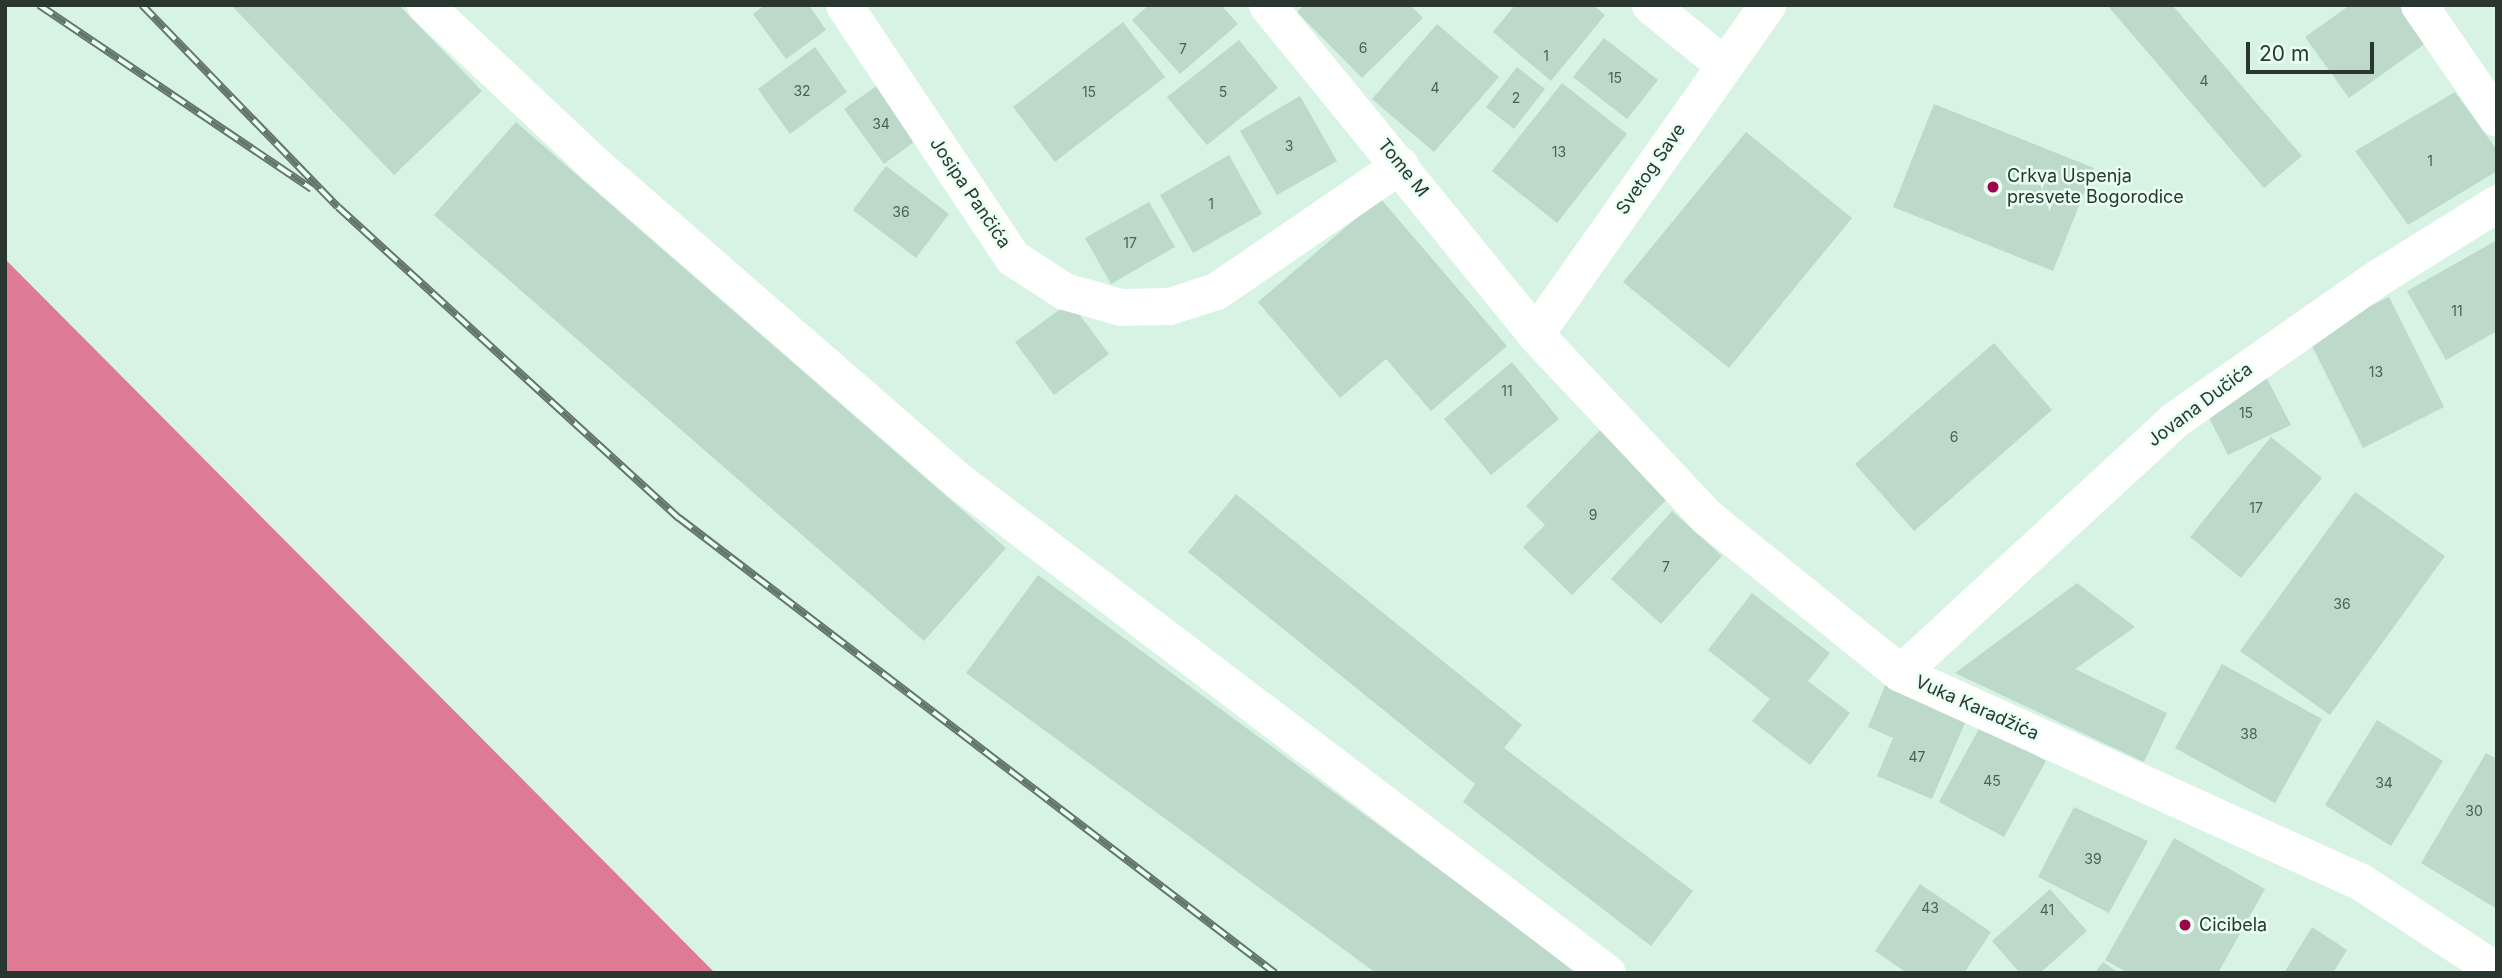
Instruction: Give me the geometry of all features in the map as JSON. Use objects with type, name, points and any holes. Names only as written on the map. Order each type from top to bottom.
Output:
[{"type":"street","points":[[425,5],[593,163],[960,482],[1607,973]]},
{"type":"street","name":"Josipa Pančića","points":[[844,5],[1013,258],[1065,290],[1110,304],[1170,306],[1216,291],[1401,165]]},
{"type":"street","name":"Tome M","points":[[1267,5],[1401,165],[1535,334]]},
{"type":"street","points":[[1650,5],[1724,65]]},
{"type":"street","name":"Svetog Save","points":[[1535,334],[1768,5]]},
{"type":"street","points":[[2418,5],[2497,118]]},
{"type":"street","name":"Jovana Dučića","points":[[1900,673],[2174,420],[2374,280],[2497,203]]},
{"type":"street","name":"Vuka Karadžića","points":[[1535,334],[1707,517],[1900,673],[2361,882],[2458,961],[2497,971]]},
{"type":"shaded area","points":[[5,259],[711,969],[715,973],[5,973]]},
{"type":"building","points":[[231,5],[399,5],[482,91],[394,175]]},
{"type":"building","points":[[765,5],[809,5],[826,30],[786,59],[753,14]]},
{"type":"building","points":[[1149,5],[1221,5],[1238,24],[1180,74],[1132,20]]},
{"type":"building","points":[[1304,5],[1410,5],[1423,18],[1362,78],[1297,12]]},
{"type":"building","points":[[1515,5],[1593,5],[1605,15],[1551,81],[1493,32]]},
{"type":"building","points":[[2107,5],[2172,5],[2302,156],[2264,188]]},
{"type":"building","points":[[2350,5],[2399,5],[2426,43],[2349,98],[2305,37]]},
{"type":"building","points":[[1123,22],[1165,77],[1055,162],[1013,107]]},
{"type":"building","points":[[1437,24],[1499,77],[1434,152],[1372,99]]},
{"type":"building","points":[[1604,38],[1658,80],[1627,119],[1573,77]]},
{"type":"building","points":[[1239,40],[1278,88],[1207,145],[1167,97]]},
{"type":"building","points":[[815,47],[847,92],[790,134],[758,89]]},
{"type":"building","points":[[1517,67],[1545,89],[1514,129],[1486,107]]},
{"type":"building","points":[[1562,83],[1627,134],[1557,223],[1492,171]]},
{"type":"building","points":[[878,85],[918,139],[884,164],[844,109]]},
{"type":"building","points":[[2455,92],[2497,150],[2497,171],[2408,225],[2355,151]]},
{"type":"building","points":[[1300,96],[1337,161],[1277,195],[1240,131]]},
{"type":"building","name":"Crkva Uspenja presvete Bogorodice","points":[[1934,104],[2094,168],[2053,271],[1893,207]]},
{"type":"building","points":[[516,122],[1006,548],[924,641],[434,215]]},
{"type":"building","points":[[1746,132],[1852,218],[1729,368],[1623,282]]},
{"type":"building","points":[[1229,155],[1262,214],[1193,253],[1160,195]]},
{"type":"building","points":[[886,166],[949,214],[916,258],[853,210]]},
{"type":"building","points":[[1380,198],[1507,346],[1431,411],[1386,359],[1340,398],[1258,302]]},
{"type":"building","points":[[1149,202],[1175,247],[1111,284],[1085,238]]},
{"type":"building","points":[[2497,240],[2497,331],[2446,360],[2407,291]]},
{"type":"building","points":[[2389,297],[2444,407],[2363,448],[2307,336]]},
{"type":"building","points":[[1070,302],[1109,354],[1054,395],[1015,342]]},
{"type":"building","points":[[1994,343],[2052,410],[1914,531],[1855,464]]},
{"type":"building","points":[[1512,362],[1559,419],[1491,475],[1444,419]]},
{"type":"building","points":[[2263,371],[2291,425],[2228,455],[2201,402]]},
{"type":"building","points":[[1600,430],[1669,497],[1572,595],[1523,547],[1545,525],[1526,506]]},
{"type":"building","points":[[2271,437],[2322,478],[2241,578],[2190,537]]},
{"type":"building","points":[[2355,492],[2445,556],[2330,715],[2240,651]]},
{"type":"building","points":[[1236,494],[1522,725],[1504,748],[1693,891],[1651,946],[1463,802],[1475,784],[1188,552]]},
{"type":"building","points":[[1672,511],[1722,556],[1661,624],[1611,579]]},
{"type":"building","points":[[1038,575],[1580,973],[1376,973],[966,673]]},
{"type":"building","points":[[2077,583],[2135,627],[2075,669],[2167,713],[2144,762],[1955,673]]},
{"type":"building","points":[[1752,593],[1830,653],[1808,681],[1850,713],[1810,765],[1752,721],[1770,699],[1708,650]]},
{"type":"building","points":[[2222,664],[2322,719],[2275,803],[2175,748]]},
{"type":"building","points":[[1887,681],[1968,716],[1932,799],[1877,776],[1893,738],[1868,727]]},
{"type":"building","points":[[2377,720],[2443,761],[2391,846],[2325,805]]},
{"type":"building","points":[[1981,725],[2046,761],[2004,837],[1939,802]]},
{"type":"building","points":[[2486,753],[2497,759],[2497,909],[2421,863]]},
{"type":"building","points":[[2074,807],[2148,841],[2109,913],[2038,877]]},
{"type":"building","name":"Cicibela","points":[[2174,838],[2265,889],[2218,973],[2128,973],[2105,960]]},
{"type":"building","points":[[1920,884],[1991,932],[1964,973],[1907,973],[1875,951]]},
{"type":"building","points":[[2050,889],[2087,931],[2040,973],[2020,973],[1992,941]]},
{"type":"building","points":[[2312,927],[2347,950],[2333,973],[2284,973]]},
{"type":"building","points":[[2103,962],[2119,973],[2095,973]]},
{"type":"railway","points":[[39,5],[312,189]]},
{"type":"railway","points":[[142,5],[338,207],[679,518],[1275,973]]},
{"type":"place","name":"Crkva Uspenja presvete Bogorodice","points":[[1993,187]]},
{"type":"place","name":"Cicibela","points":[[2185,925]]}]
